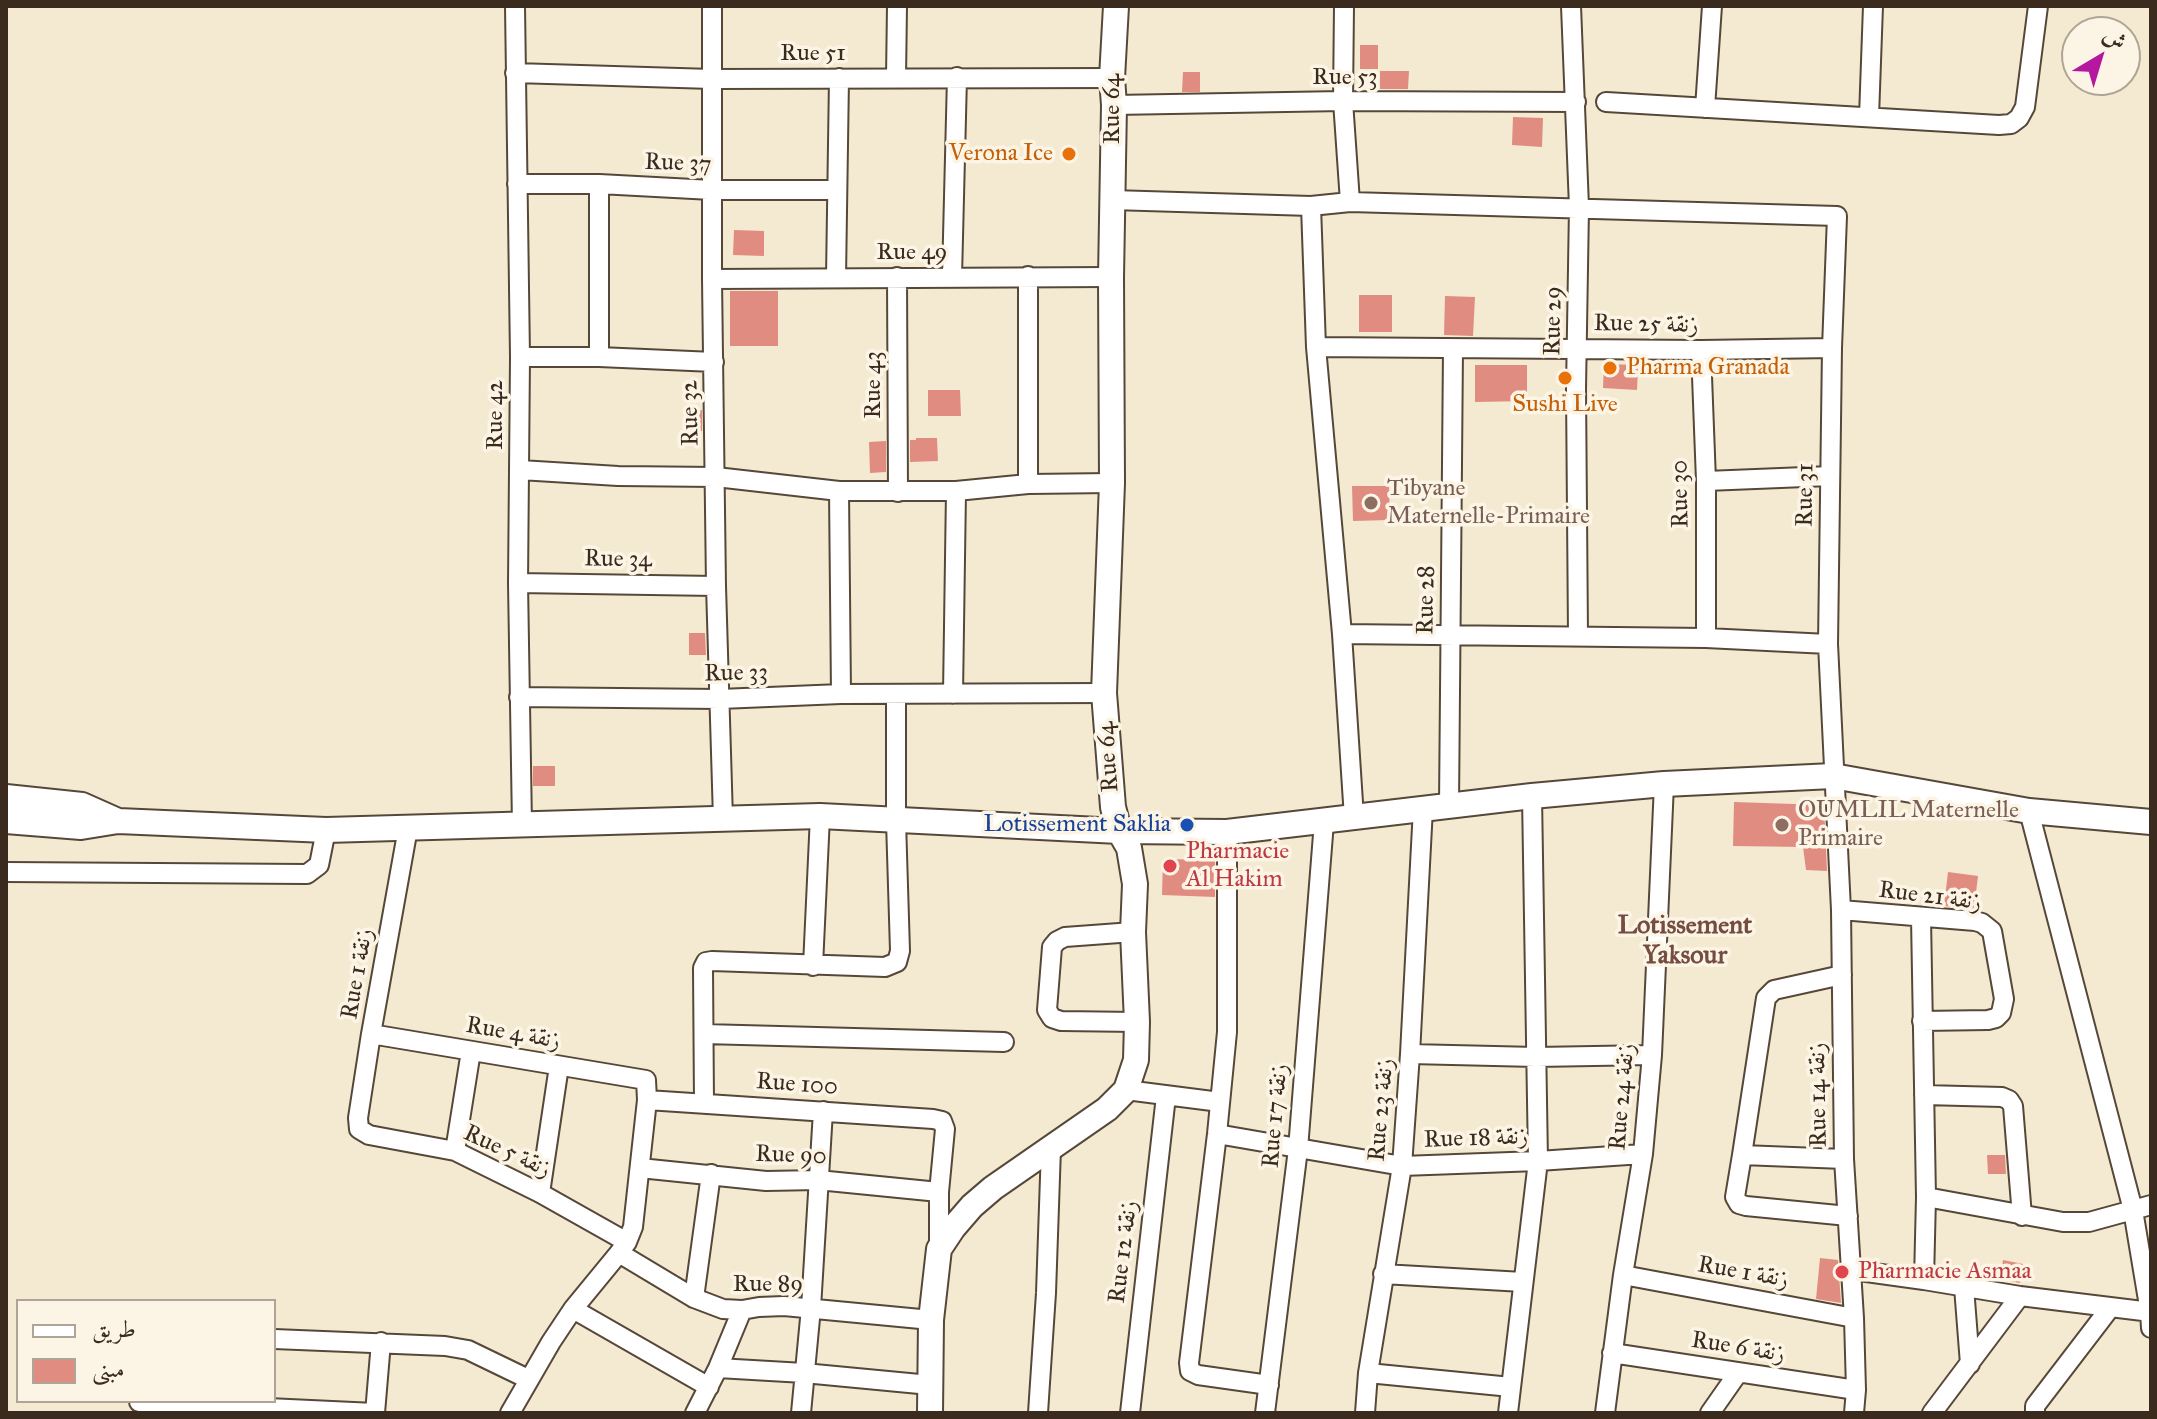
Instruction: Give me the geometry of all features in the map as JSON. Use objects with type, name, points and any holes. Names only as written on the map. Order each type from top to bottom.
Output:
[{"type":"street","name":"Rue 42","points":[[515,6],[522,825]]},
{"type":"street","name":"Rue 32","points":[[712,6],[716,586],[723,819]]},
{"type":"street","points":[[896,78],[897,6]]},
{"type":"street","name":"Rue 64","points":[[1116,6],[1112,78],[1112,483],[1104,693],[1113,807],[1119,831],[1129,848],[1135,884],[1136,1060],[1126,1090]]},
{"type":"street","points":[[1344,6],[1343,101],[1350,202]]},
{"type":"street","name":"Rue 29","points":[[1571,6],[1579,207],[1576,404],[1578,636]]},
{"type":"street","points":[[1705,108],[1712,6]]},
{"type":"street","points":[[1869,117],[1873,6]]},
{"type":"street","points":[[1606,102],[2011,124],[2025,107],[2038,6]]},
{"type":"street","name":"Rue 51","points":[[515,73],[712,79],[1112,78]]},
{"type":"street","points":[[952,277],[957,77]]},
{"type":"street","points":[[836,278],[839,78]]},
{"type":"street","name":"Rue 53","points":[[1114,105],[1343,101],[1576,102]]},
{"type":"street","name":"Rue 37","points":[[517,184],[837,190]]},
{"type":"street","points":[[599,184],[599,357]]},
{"type":"street","points":[[1112,200],[1311,206],[1350,202],[1579,207]]},
{"type":"street","points":[[1311,206],[1316,347],[1342,634],[1354,818]]},
{"type":"street","name":"Rue 31","points":[[1579,207],[1837,216],[1828,644],[1833,776]]},
{"type":"street","points":[[1028,276],[1028,484]]},
{"type":"street","name":"Rue 43","points":[[897,277],[898,492]]},
{"type":"street","name":"Rue 49","points":[[712,279],[1111,277]]},
{"type":"street","name":"Rue 25 زنقة","points":[[1316,347],[1832,348]]},
{"type":"street","name":"Rue 28","points":[[1449,805],[1453,349]]},
{"type":"street","name":"Rue 30","points":[[1701,350],[1706,481],[1706,638]]},
{"type":"street","points":[[520,357],[714,362]]},
{"type":"street","points":[[520,470],[618,476],[716,477],[839,491],[956,491],[1028,484],[1112,483]]},
{"type":"street","points":[[1706,481],[1830,476]]},
{"type":"street","points":[[839,491],[841,694]]},
{"type":"street","points":[[953,694],[956,491]]},
{"type":"street","name":"Rue 34","points":[[518,583],[716,586]]},
{"type":"street","points":[[1342,634],[1706,638],[1828,644]]},
{"type":"street","name":"Rue 33","points":[[519,697],[720,699],[841,694],[1104,693]]},
{"type":"street","points":[[704,1103],[703,968],[706,962],[885,967],[897,962],[900,951],[896,695]]},
{"type":"street","points":[[6,821],[81,827],[118,821],[326,830],[820,816],[1119,831],[1227,832],[1532,796],[1664,784],[1833,776],[2029,811],[2151,822]]},
{"type":"street","name":"Rue 14 زنقة","points":[[1833,776],[1841,910],[1844,1159],[1854,1318],[1854,1413]]},
{"type":"street","name":"Rue 24 زنقة","points":[[1605,1413],[1643,1154],[1652,1055],[1664,784]]},
{"type":"street","points":[[1508,1413],[1538,1161],[1532,796]]},
{"type":"street","points":[[6,797],[82,805],[118,821]]},
{"type":"street","name":"Rue 23 زنقة","points":[[1365,1413],[1368,1373],[1402,1166],[1423,808]]},
{"type":"street","points":[[2029,811],[2142,1208],[2151,1328]]},
{"type":"street","points":[[813,966],[820,816]]},
{"type":"street","name":"Rue 17 زنقة","points":[[1265,1413],[1298,1149],[1324,822]]},
{"type":"street","name":"Rue 1 زنقة","points":[[359,1129],[371,1034],[408,828]]},
{"type":"street","points":[[6,872],[307,874],[319,865],[326,830]]},
{"type":"street","points":[[1227,832],[1227,1032],[1189,1363],[1190,1371],[1198,1375],[1269,1385]]},
{"type":"street","name":"Rue 21 زنقة","points":[[1841,910],[1975,921],[1992,931],[2004,999],[2001,1013],[1988,1020],[1922,1021]]},
{"type":"street","points":[[1921,918],[1926,1197],[1924,1280]]},
{"type":"street","points":[[1133,932],[1065,937],[1057,941],[1052,947],[1047,1010],[1052,1018],[1061,1021],[1137,1022]]},
{"type":"street","points":[[1842,975],[1774,990],[1766,998],[1735,1197],[1739,1204],[1746,1206],[1848,1216]]},
{"type":"street","name":"Rue 4 زنقة","points":[[371,1034],[646,1080],[647,1100]]},
{"type":"street","points":[[704,1034],[1004,1042]]},
{"type":"street","points":[[455,1151],[471,1051]]},
{"type":"street","points":[[1410,1054],[1536,1057],[1652,1055]]},
{"type":"street","points":[[540,1193],[559,1066]]},
{"type":"street","points":[[939,1249],[972,1206],[1088,1123],[1126,1090],[1220,1102]]},
{"type":"street","points":[[1924,1095],[2002,1097],[2009,1100],[2013,1106],[2022,1216]]},
{"type":"street","name":"Rue 12 زنقة","points":[[1130,1413],[1166,1096]]},
{"type":"street","points":[[510,1413],[573,1309],[623,1247],[633,1227],[647,1100]]},
{"type":"street","name":"Rue 100","points":[[647,1100],[942,1121],[945,1129],[939,1192]]},
{"type":"street","points":[[801,1413],[823,1111]]},
{"type":"street","name":"Rue 5 زنقة","points":[[359,1129],[369,1135],[455,1151],[540,1193],[623,1247]]},
{"type":"street","name":"Rue 18 زنقة","points":[[1217,1134],[1402,1166],[1643,1154]]},
{"type":"street","points":[[1038,1413],[1051,1148]]},
{"type":"street","points":[[1742,1155],[1844,1159]]},
{"type":"street","name":"Rue 90","points":[[640,1168],[766,1181],[818,1180],[939,1192]]},
{"type":"street","points":[[694,1298],[711,1174]]},
{"type":"street","points":[[930,1413],[931,1320],[939,1249],[939,1192]]},
{"type":"street","points":[[1926,1197],[2063,1222],[2089,1222],[2142,1208]]},
{"type":"street","name":"Rue 89","points":[[623,1247],[694,1298],[723,1309],[811,1308],[931,1320]]},
{"type":"street","points":[[1852,1270],[2151,1312]]},
{"type":"street","points":[[1383,1274],[1523,1282]]},
{"type":"street","name":"Rue 1 زنقة","points":[[1623,1275],[1854,1318]]},
{"type":"street","points":[[1964,1287],[1970,1364]]},
{"type":"street","points":[[1932,1413],[2020,1296]]},
{"type":"street","points":[[2035,1413],[2035,1406],[2110,1308]]},
{"type":"street","points":[[573,1309],[709,1387]]},
{"type":"street","points":[[695,1413],[742,1310]]},
{"type":"street","points":[[276,1339],[445,1346],[468,1350],[528,1379]]},
{"type":"street","points":[[178,1403],[375,1413],[381,1342]]},
{"type":"street","name":"Rue 6 زنقة","points":[[1612,1353],[1856,1390]]},
{"type":"street","points":[[718,1368],[930,1385]]},
{"type":"street","points":[[1368,1373],[1511,1387]]},
{"type":"street","points":[[1710,1413],[1738,1373]]},
{"type":"building","points":[[1360,45],[1378,45],[1378,69],[1360,69]]},
{"type":"building","points":[[1380,71],[1409,71],[1408,89],[1380,89]]},
{"type":"building","points":[[1183,72],[1200,72],[1200,92],[1182,92]]},
{"type":"building","points":[[1513,117],[1543,118],[1542,147],[1512,145]]},
{"type":"building","points":[[734,230],[764,231],[764,256],[733,255]]},
{"type":"building","points":[[730,291],[778,291],[778,346],[730,346]]},
{"type":"building","points":[[1359,295],[1392,295],[1392,332],[1359,332]]},
{"type":"building","points":[[1445,296],[1475,297],[1473,336],[1444,335]]},
{"type":"building","points":[[1604,364],[1638,365],[1637,390],[1603,388]]},
{"type":"building","points":[[1475,365],[1527,365],[1527,401],[1475,402]]},
{"type":"building","points":[[928,390],[960,390],[961,416],[928,416]]},
{"type":"building","points":[[687,410],[702,410],[702,431],[688,431]]},
{"type":"building","points":[[937,438],[938,461],[910,462],[910,440]]},
{"type":"building","points":[[886,441],[886,472],[870,473],[869,442]]},
{"type":"building","name":"Tibyane Maternelle-Primaire","points":[[1352,486],[1389,486],[1390,520],[1353,521]]},
{"type":"building","points":[[689,633],[705,633],[706,655],[689,655]]},
{"type":"building","points":[[533,766],[555,766],[555,786],[533,786]]},
{"type":"building","name":"OUMLIL Maternelle Primaire","points":[[1734,802],[1824,805],[1827,871],[1806,870],[1803,847],[1733,846]]},
{"type":"building","points":[[1163,859],[1215,860],[1215,897],[1162,895]]},
{"type":"building","points":[[1948,872],[1978,876],[1974,909],[1944,906]]},
{"type":"building","points":[[1987,1155],[2005,1155],[2006,1174],[1988,1174]]},
{"type":"building","points":[[1820,1258],[1838,1260],[1841,1303],[1816,1299]]},
{"type":"building","points":[[2003,1260],[2023,1264],[2020,1283],[2000,1279]]},
{"type":"place","name":"Verona Ice","points":[[1069,154]]},
{"type":"place","name":"Pharma Granada","points":[[1610,368]]},
{"type":"place","name":"Sushi Live","points":[[1565,378]]},
{"type":"place","name":"Tibyane Maternelle-Primaire","points":[[1371,503]]},
{"type":"place","name":"Lotissement Saklia","points":[[1187,825]]},
{"type":"place","name":"OUMLIL Maternelle Primaire","points":[[1782,825]]},
{"type":"place","name":"Pharmacie Al Hakim","points":[[1170,866]]},
{"type":"place","name":"Pharmacie Asmaa","points":[[1842,1272]]},
{"type":"district","name":"Lotissement Yaksour","points":[[1685,942]]}]
